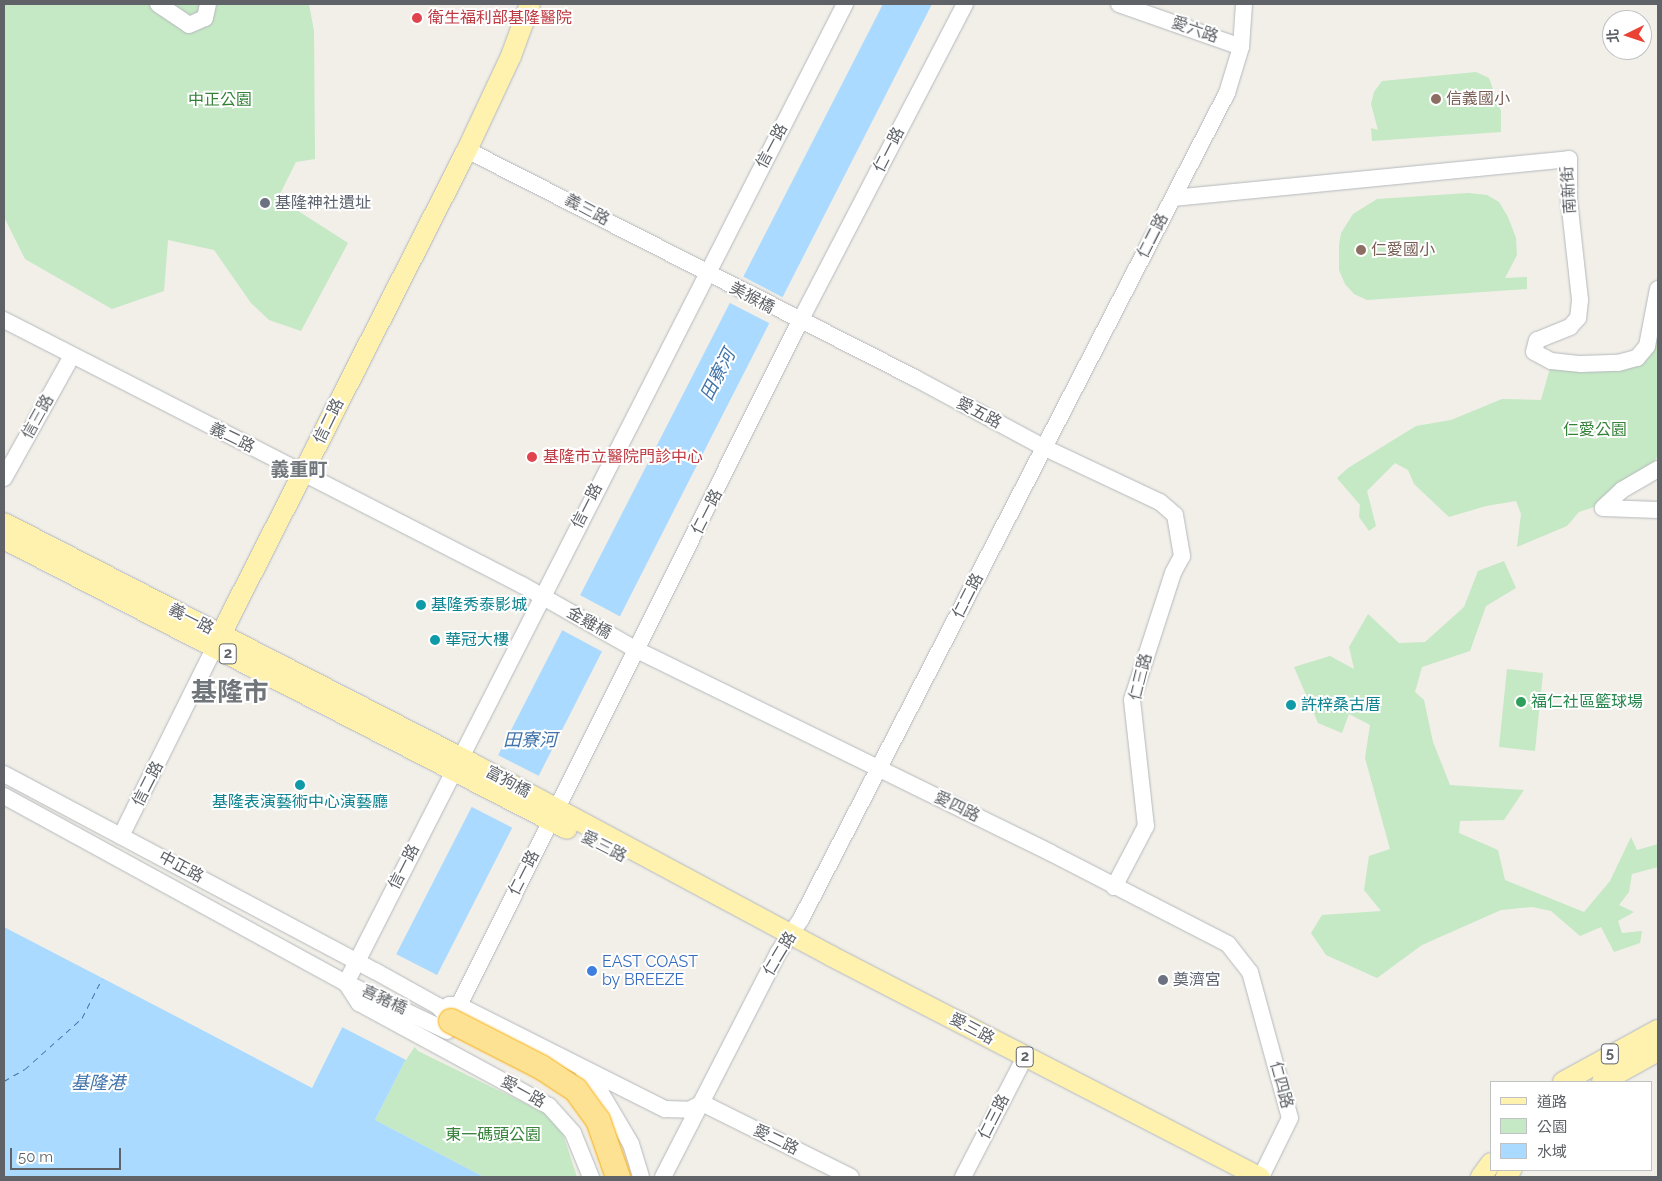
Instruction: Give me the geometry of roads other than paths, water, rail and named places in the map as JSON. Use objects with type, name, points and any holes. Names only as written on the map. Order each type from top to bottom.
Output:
[{"type":"highway","points":[[444,1017],[545,1082],[574,1104],[591,1123],[611,1177]]},
{"type":"highway","points":[[444,1017],[541,1067],[576,1090],[598,1120],[618,1177]]},
{"type":"main road","name":"信二路","points":[[218,641],[467,150],[511,56],[530,4]]},
{"type":"main road","name":"義一路","points":[[4,523],[218,641]]},
{"type":"main road","name":"義一路","points":[[4,539],[218,641],[456,763]]},
{"type":"main road","name":"富狗橋","points":[[456,763],[554,815]]},
{"type":"main road","name":"愛三路","points":[[554,815],[792,935],[1260,1177]]},
{"type":"main road","name":"5","points":[[1565,1081],[1658,1030]]},
{"type":"main road","name":"5","points":[[1604,1081],[1658,1052]]},
{"type":"main road","points":[[1481,1177],[1490,1164]]},
{"type":"street","points":[[158,4],[189,25],[205,18],[208,4]]},
{"type":"street","name":"信一路","points":[[346,983],[541,596],[845,4]]},
{"type":"street","name":"仁一路","points":[[444,1017],[554,815],[800,321],[965,4]]},
{"type":"street","name":"愛六路","points":[[1119,4],[1242,47]]},
{"type":"street","name":"仁二路","points":[[663,1177],[778,953],[792,935],[878,770],[1227,93],[1242,47],[1244,4]]},
{"type":"street","name":"義三路","points":[[467,150],[706,273]]},
{"type":"street","name":"南新街","points":[[1173,198],[1569,159],[1569,200],[1580,300],[1578,318],[1570,327],[1537,340],[1534,352],[1551,362],[1581,364],[1618,363],[1636,358],[1647,346],[1655,320],[1658,290]]},
{"type":"street","name":"美猴橋","points":[[706,273],[800,321]]},
{"type":"street","name":"義二路","points":[[4,320],[541,596]]},
{"type":"street","name":"愛五路","points":[[800,321],[915,378],[1043,447],[1160,502]]},
{"type":"street","name":"信三路","points":[[4,478],[72,356]]},
{"type":"street","points":[[1658,469],[1622,490],[1603,508],[1658,510]]},
{"type":"street","name":"仁三路","points":[[1114,887],[1146,826],[1132,700],[1173,573],[1182,556],[1175,515],[1160,502]]},
{"type":"street","name":"金雞橋","points":[[541,596],[637,650]]},
{"type":"street","name":"信二路","points":[[121,836],[218,641]]},
{"type":"street","name":"愛四路","points":[[637,650],[878,770],[1049,852],[1228,944],[1250,972],[1255,988]]},
{"type":"street","name":"中正路","points":[[4,774],[356,962]]},
{"type":"street","name":"中正路","points":[[4,796],[346,983]]},
{"type":"street","name":"喜豬橋","points":[[356,962],[444,1017]]},
{"type":"street","name":"喜豬橋","points":[[346,983],[444,1017]]},
{"type":"street","name":"喜豬橋","points":[[346,983],[359,1003],[423,1038]]},
{"type":"street","name":"仁四路","points":[[1255,988],[1290,1118],[1260,1177]]},
{"type":"street","points":[[444,1017],[568,1059],[670,1110],[690,1110],[702,1103]]},
{"type":"street","name":"愛一路","points":[[423,1038],[549,1106],[573,1133],[593,1177]]},
{"type":"street","name":"仁三路","points":[[963,1177],[1025,1057]]},
{"type":"street","points":[[568,1059],[592,1081],[620,1125],[631,1144],[641,1177]]},
{"type":"street","name":"愛二路","points":[[702,1103],[852,1177]]},
{"type":"street","points":[[593,1177],[620,1125]]},
{"type":"water","points":[[883,4],[932,4],[404,1040],[413,1045],[375,1120],[484,1177],[4,1177],[4,927],[312,1087],[350,1012],[363,1019]]},
{"type":"place","name":"衛生福利部基隆醫院","points":[[417,18]]},
{"type":"place","name":"信義國小","points":[[1436,99]]},
{"type":"place","name":"基隆神社遺址","points":[[265,203]]},
{"type":"place","name":"仁愛國小","points":[[1361,250]]},
{"type":"place","name":"基隆市立醫院門診中心","points":[[532,457]]},
{"type":"place","name":"基隆秀泰影城","points":[[421,605]]},
{"type":"place","name":"華冠大樓","points":[[435,640]]},
{"type":"place","name":"福仁社區籃球場","points":[[1521,702]]},
{"type":"place","name":"許梓桑古厝","points":[[1291,705]]},
{"type":"place","name":"基隆表演藝術中心演藝廳","points":[[300,785]]},
{"type":"place","name":"EAST COAST by BREEZE","points":[[592,971]]},
{"type":"place","name":"奠濟宮","points":[[1163,980]]},
{"type":"district","name":"義重町","points":[[299,470]]},
{"type":"district","name":"基隆市","points":[[230,693]]},
{"type":"park label","name":"中正公園","points":[[220,100]]},
{"type":"park label","name":"仁愛公園","points":[[1595,430]]},
{"type":"park label","name":"東一碼頭公園","points":[[493,1135]]},
{"type":"water label","name":"田寮河","points":[[718,375]]},
{"type":"water label","name":"田寮河","points":[[530,740]]},
{"type":"water label","name":"基隆港","points":[[98,1083]]}]
